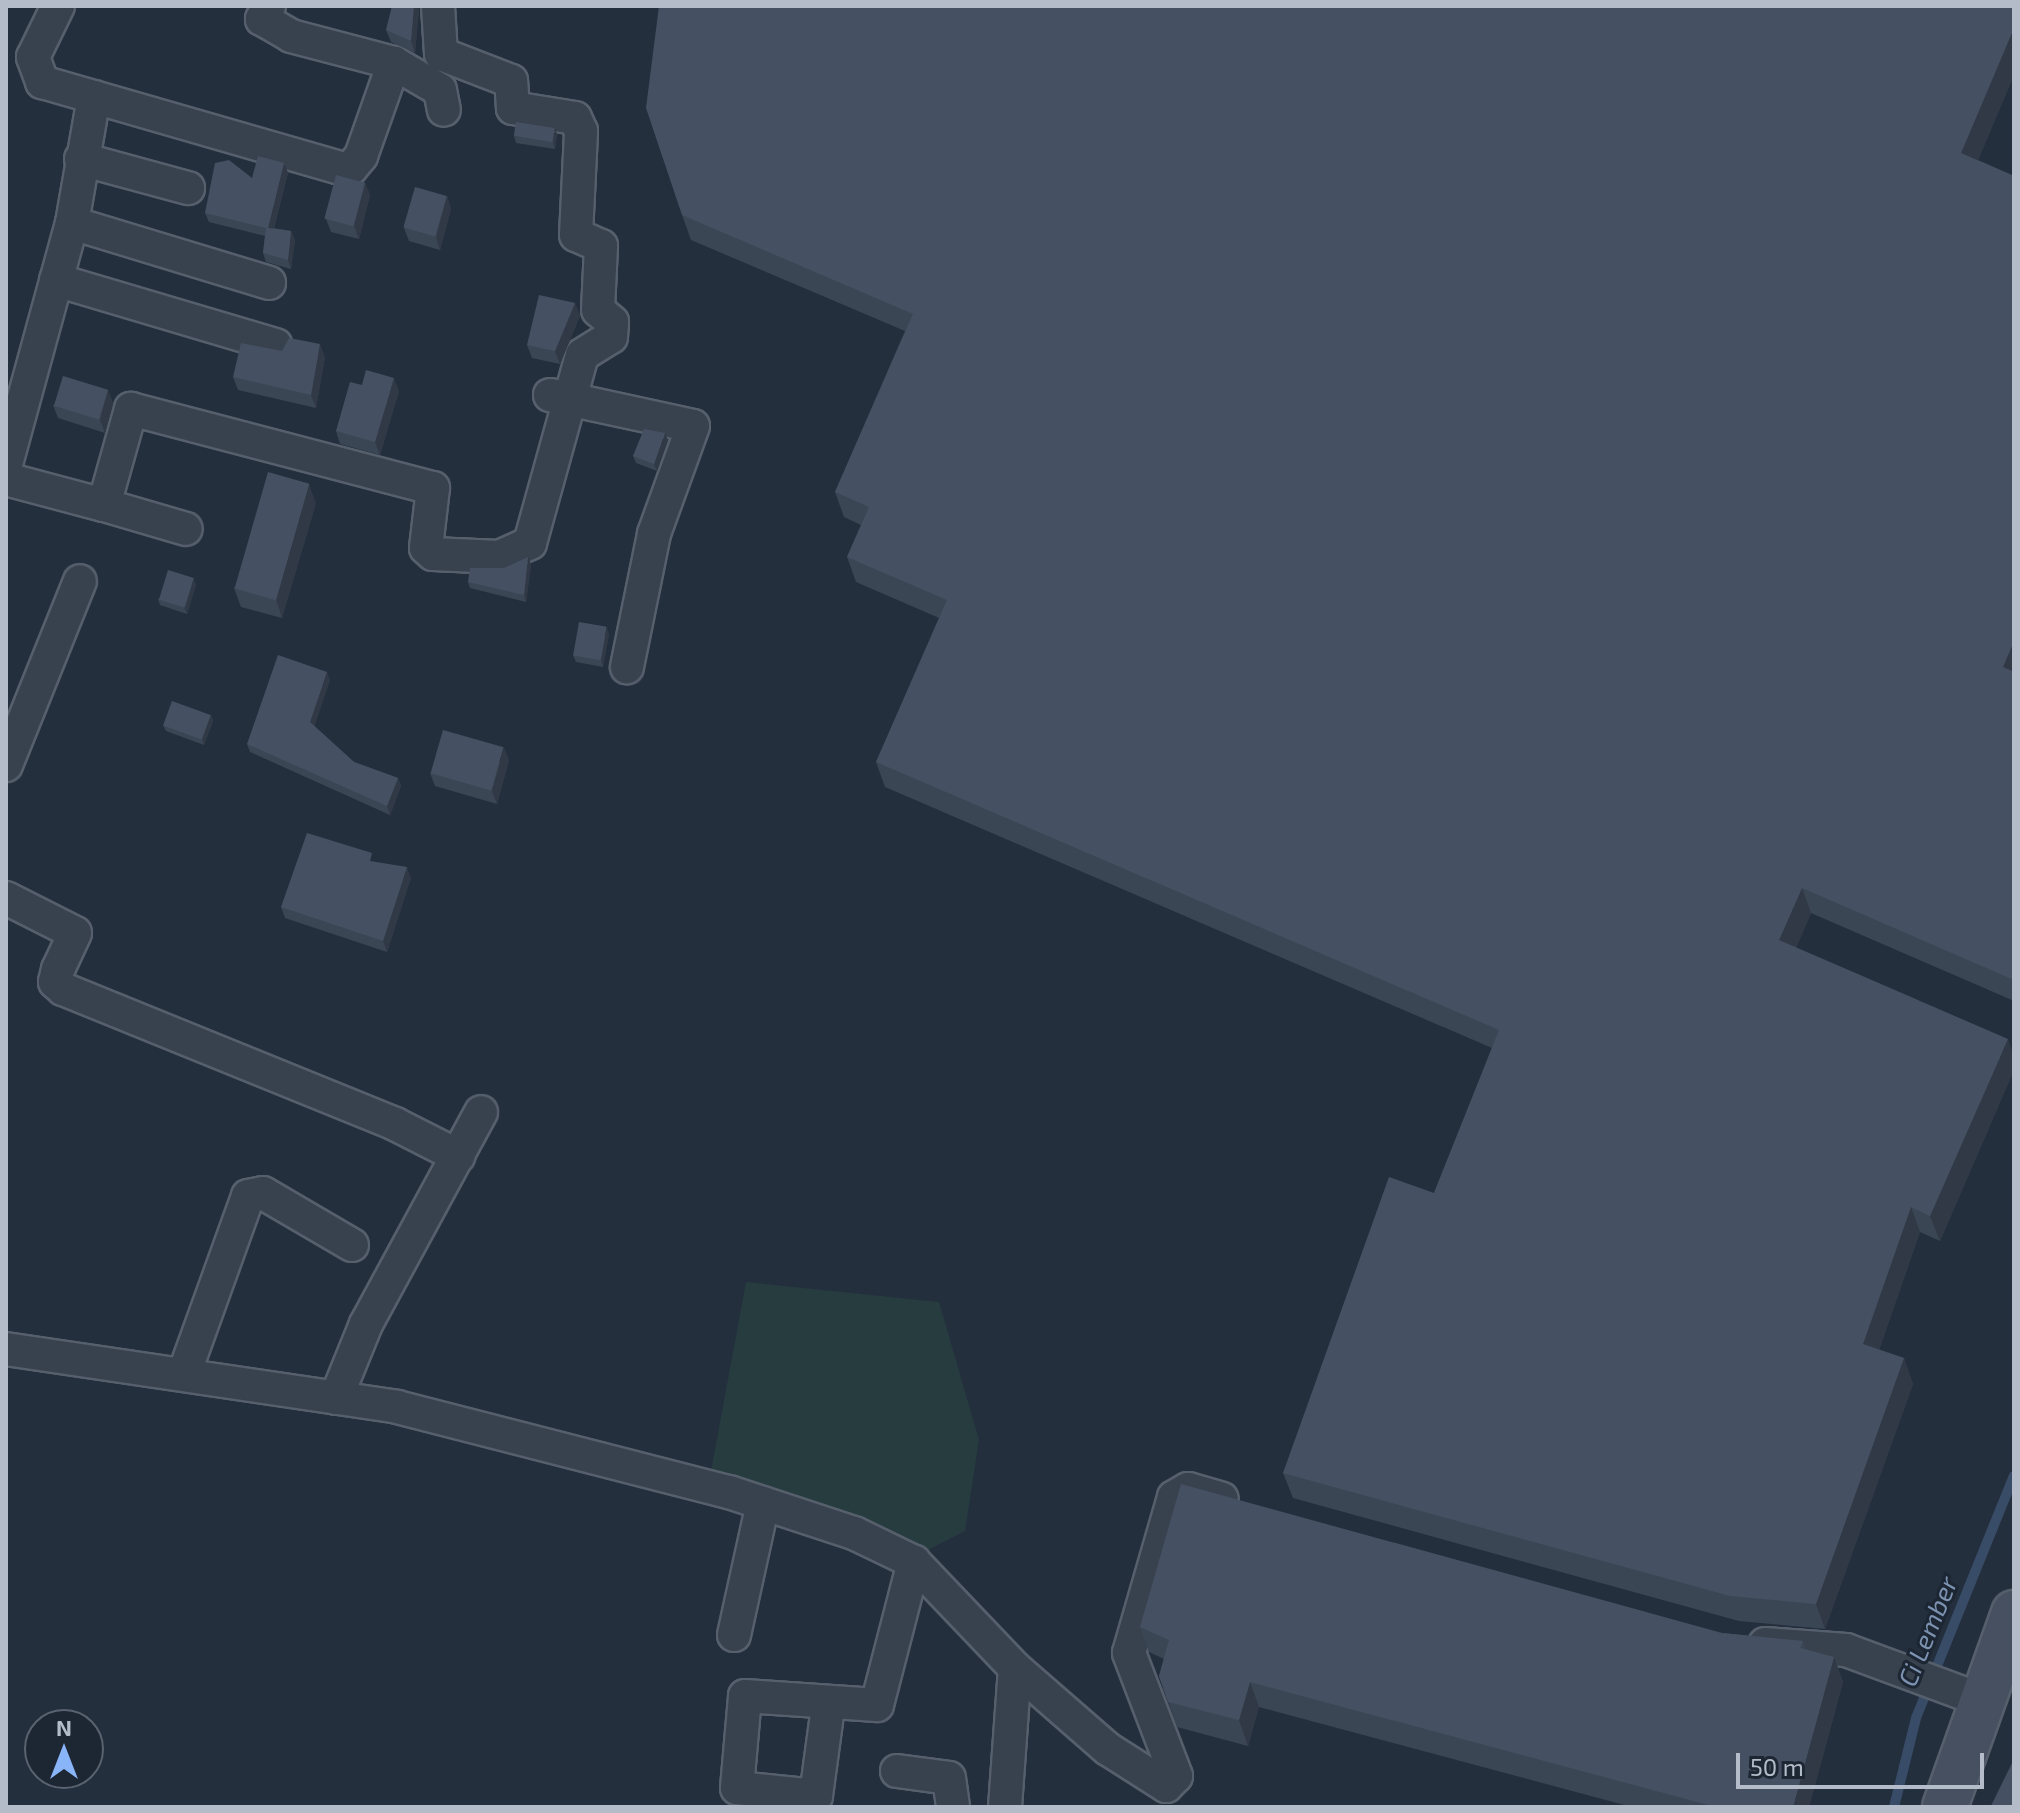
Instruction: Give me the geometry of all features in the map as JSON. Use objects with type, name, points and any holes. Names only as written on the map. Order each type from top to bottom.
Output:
[{"type":"main road","points":[[1945,1807],[1966,1694],[2014,1613]]},
{"type":"street","points":[[58,6],[33,71],[42,82],[351,168],[394,63]]},
{"type":"street","points":[[269,6],[262,19],[291,36],[394,63],[440,90],[444,110]]},
{"type":"street","points":[[104,505],[131,409],[425,484],[435,494],[429,551],[499,557],[530,543],[538,527],[559,397],[582,355],[605,347],[612,322],[598,310],[599,242],[576,235],[580,124],[513,108],[511,81],[441,54],[438,6]]},
{"type":"street","points":[[6,464],[72,223],[94,97]]},
{"type":"street","points":[[81,159],[188,188]]},
{"type":"street","points":[[72,223],[269,283]]},
{"type":"street","points":[[56,280],[276,345]]},
{"type":"street","points":[[559,397],[694,429],[654,534],[627,667]]},
{"type":"street","points":[[6,479],[186,529]]},
{"type":"street","points":[[6,765],[80,581]]},
{"type":"street","points":[[6,898],[75,933],[55,982],[63,989],[383,1118],[458,1156]]},
{"type":"street","points":[[336,1398],[366,1324],[481,1112]]},
{"type":"street","points":[[184,1374],[248,1196],[263,1193],[352,1245]]},
{"type":"street","points":[[6,1349],[336,1398],[763,1503],[914,1562],[1015,1668],[1108,1749],[1166,1786],[1176,1776],[1129,1653],[1146,1588],[1178,1490],[1248,1506]]},
{"type":"street","points":[[734,1635],[763,1503]]},
{"type":"street","points":[[828,1707],[877,1705],[914,1562]]},
{"type":"street","points":[[1736,1640],[1846,1650],[1966,1694]]},
{"type":"street","points":[[1005,1807],[1015,1668]]},
{"type":"street","points":[[897,1771],[949,1778],[953,1807]]},
{"type":"green space","points":[[746,1282],[939,1302],[979,1440],[965,1531],[918,1555],[711,1471]]},
{"type":"building","points":[[392,6],[414,6],[411,41],[386,30]]},
{"type":"building","points":[[659,6],[2014,6],[2014,28],[1961,153],[2014,176],[2014,641],[2003,667],[2014,672],[2014,980],[1802,888],[1779,940],[2008,1039],[1930,1216],[1911,1207],[1863,1344],[1904,1358],[1816,1604],[1730,1596],[1283,1473],[1389,1177],[1434,1193],[1499,1030],[876,762],[947,600],[847,557],[869,507],[835,492],[913,314],[682,215],[646,108]]},
{"type":"building","points":[[516,122],[555,128],[552,142],[514,136]]},
{"type":"building","points":[[258,156],[284,163],[268,228],[291,231],[288,260],[263,253],[266,228],[205,213],[215,163],[229,160],[252,178]]},
{"type":"building","points":[[336,175],[365,183],[353,226],[324,218]]},
{"type":"building","points":[[415,187],[447,196],[435,236],[403,227]]},
{"type":"building","points":[[539,295],[575,303],[555,351],[527,345]]},
{"type":"building","points":[[289,338],[320,344],[311,395],[233,377],[241,343],[282,351]]},
{"type":"building","points":[[366,370],[394,378],[375,442],[336,431],[350,382],[362,385]]},
{"type":"building","points":[[63,376],[108,390],[99,419],[54,406]]},
{"type":"building","points":[[644,429],[665,433],[654,464],[633,456]]},
{"type":"building","points":[[268,472],[309,484],[276,600],[235,588]]},
{"type":"building","points":[[528,557],[524,595],[468,582],[470,568],[504,568]]},
{"type":"building","points":[[168,570],[194,578],[185,608],[159,600]]},
{"type":"building","points":[[579,622],[607,627],[601,660],[573,655]]},
{"type":"building","points":[[278,655],[327,672],[310,722],[354,762],[398,778],[387,806],[247,744]]},
{"type":"building","points":[[172,701],[211,715],[202,739],[163,725]]},
{"type":"building","points":[[443,730],[504,747],[491,791],[431,773]]},
{"type":"building","points":[[307,833],[372,853],[370,861],[407,867],[383,941],[281,907]]},
{"type":"building","points":[[1181,1484],[1722,1633],[1803,1641],[1800,1648],[1834,1657],[1793,1807],[1716,1807],[1250,1682],[1239,1720],[1168,1702],[1159,1676],[1169,1640],[1140,1627]]},
{"type":"building","points":[[2014,1759],[2014,1807],[1993,1807],[1991,1806]]},
{"type":"waterway","name":"Ci Lember","points":[[1894,1807],[1916,1718],[2014,1476]]}]
